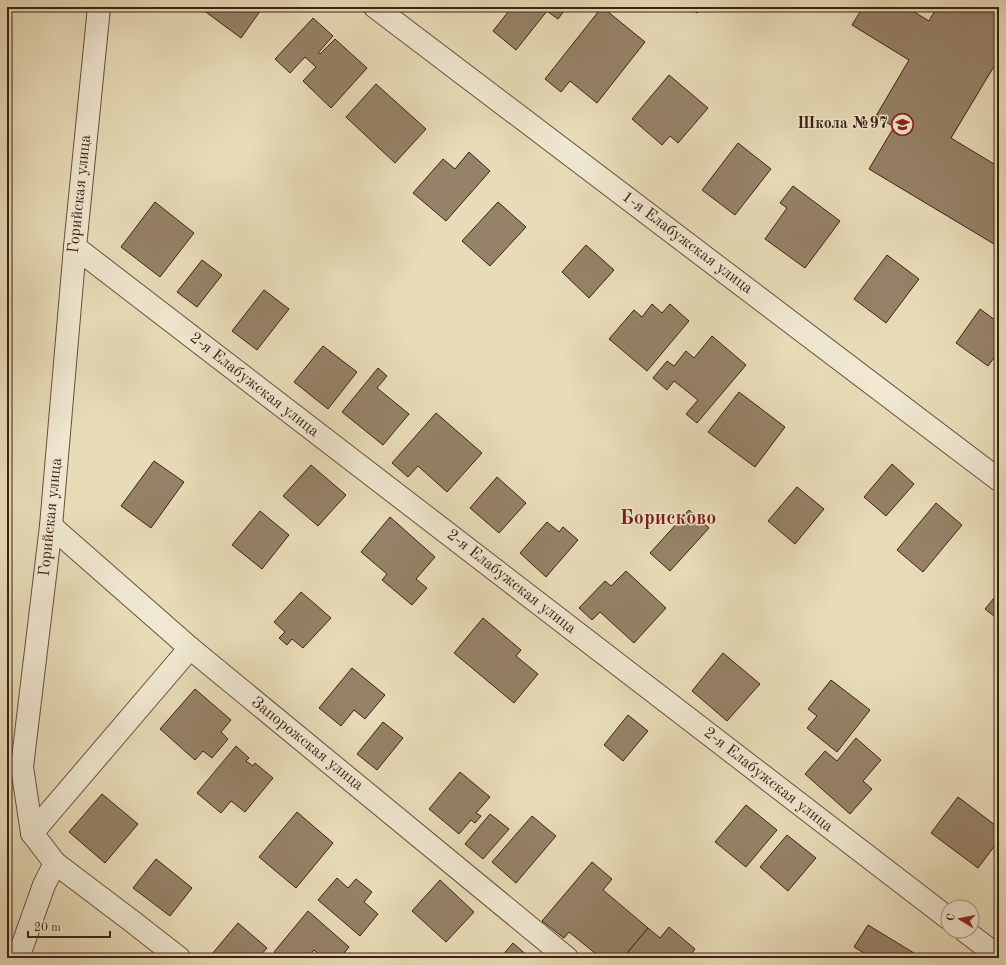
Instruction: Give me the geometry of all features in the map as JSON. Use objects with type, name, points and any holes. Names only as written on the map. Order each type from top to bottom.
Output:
[{"type":"street","name":"Горийская улица","points":[[99,7],[75,247],[51,526],[22,767],[32,833],[55,863],[179,958]]},
{"type":"street","name":"1-я Елабужская улица","points":[[376,7],[999,480]]},
{"type":"street","name":"2-я Елабужская улица","points":[[75,247],[940,912]]},
{"type":"street","name":"Запорожская улица","points":[[51,526],[190,648],[567,958]]},
{"type":"street","points":[[32,833],[190,648]]},
{"type":"street","points":[[18,958],[44,885],[55,863]]},
{"type":"street","points":[[975,939],[999,957]]},
{"type":"building","points":[[199,7],[263,7],[241,38]]},
{"type":"building","points":[[512,7],[567,7],[558,19],[547,11],[516,50],[493,31]]},
{"type":"building","points":[[602,7],[645,42],[597,103],[570,81],[561,92],[545,79]]},
{"type":"building","points":[[689,7],[700,7],[697,13]]},
{"type":"building","points":[[863,7],[906,7],[929,21],[937,7],[999,7],[999,58],[951,138],[999,167],[999,247],[869,169],[894,127],[876,116],[909,60],[852,25]]},
{"type":"building","points":[[313,18],[333,36],[318,53],[320,54],[335,39],[367,68],[331,108],[303,81],[316,67],[305,57],[290,73],[275,59]]},
{"type":"building","points":[[669,75],[708,108],[678,143],[670,136],[662,145],[632,119]]},
{"type":"building","points":[[376,84],[426,129],[395,163],[346,117]]},
{"type":"building","points":[[738,143],[771,169],[735,215],[702,190]]},
{"type":"building","points":[[469,152],[490,171],[446,221],[413,193],[443,159],[455,169]]},
{"type":"building","points":[[793,186],[840,221],[805,268],[765,239],[787,208],[780,203]]},
{"type":"building","points":[[155,202],[194,233],[160,277],[121,247]]},
{"type":"building","points":[[498,202],[526,227],[490,266],[462,241]]},
{"type":"building","points":[[586,245],[614,270],[589,298],[562,272]]},
{"type":"building","points":[[887,255],[919,279],[886,323],[854,299]]},
{"type":"building","points":[[202,260],[222,275],[197,307],[177,292]]},
{"type":"building","points":[[264,290],[289,309],[257,350],[232,331]]},
{"type":"building","points":[[652,304],[662,313],[670,304],[689,321],[647,371],[609,339],[634,310],[642,317]]},
{"type":"building","points":[[980,309],[999,323],[999,351],[988,366],[956,343]]},
{"type":"building","points":[[712,336],[746,365],[697,423],[686,414],[698,400],[674,381],[667,390],[653,378],[667,361],[674,366],[686,351],[694,358]]},
{"type":"building","points":[[323,346],[357,372],[328,409],[294,382]]},
{"type":"building","points":[[378,368],[387,376],[377,388],[409,414],[383,445],[342,412]]},
{"type":"building","points":[[739,392],[785,427],[755,467],[708,432]]},
{"type":"building","points":[[436,413],[482,453],[447,492],[418,466],[408,477],[392,463]]},
{"type":"building","points":[[154,461],[184,482],[151,528],[121,506]]},
{"type":"building","points":[[892,464],[914,484],[886,516],[864,497]]},
{"type":"building","points":[[311,465],[346,495],[318,526],[283,496]]},
{"type":"building","points":[[497,477],[526,503],[499,533],[470,508]]},
{"type":"building","points":[[797,487],[824,509],[795,544],[768,521]]},
{"type":"building","points":[[936,503],[962,525],[923,572],[897,550]]},
{"type":"building","points":[[689,510],[709,528],[670,571],[650,553]]},
{"type":"building","points":[[260,511],[289,535],[262,569],[232,545]]},
{"type":"building","points":[[390,517],[435,557],[416,579],[427,588],[412,605],[382,580],[387,574],[361,552]]},
{"type":"building","points":[[547,522],[559,532],[563,527],[578,540],[546,577],[520,553]]},
{"type":"building","points":[[626,571],[666,608],[634,643],[600,612],[592,620],[579,608],[605,581],[611,586]]},
{"type":"building","points":[[301,592],[331,618],[303,648],[292,639],[287,645],[279,638],[285,632],[274,622]]},
{"type":"building","points":[[999,592],[999,620],[985,609]]},
{"type":"building","points":[[483,618],[521,650],[516,656],[538,674],[514,703],[454,653]]},
{"type":"building","points":[[723,653],[760,684],[727,721],[692,691]]},
{"type":"building","points":[[352,668],[385,695],[365,719],[354,710],[341,726],[319,708]]},
{"type":"building","points":[[831,680],[870,710],[837,752],[807,728],[817,716],[808,709]]},
{"type":"building","points":[[195,689],[231,720],[221,732],[228,739],[212,758],[203,751],[195,760],[160,729]]},
{"type":"building","points":[[628,715],[648,731],[623,761],[604,745]]},
{"type":"building","points":[[383,722],[403,738],[377,770],[357,754]]},
{"type":"building","points":[[856,738],[881,760],[863,781],[872,789],[850,814],[805,774],[825,751],[837,761]]},
{"type":"building","points":[[236,746],[249,758],[246,761],[253,766],[255,763],[273,778],[245,812],[231,801],[221,813],[197,793]]},
{"type":"building","points":[[460,772],[490,797],[476,813],[481,816],[475,823],[471,820],[459,834],[429,809]]},
{"type":"building","points":[[102,794],[138,824],[105,863],[69,832]]},
{"type":"building","points":[[958,797],[999,828],[999,840],[978,868],[931,833]]},
{"type":"building","points":[[746,805],[777,830],[746,867],[715,842]]},
{"type":"building","points":[[297,812],[333,843],[296,888],[259,857]]},
{"type":"building","points":[[490,814],[509,829],[483,859],[465,844]]},
{"type":"building","points":[[532,816],[556,836],[516,883],[492,862]]},
{"type":"building","points":[[787,835],[816,858],[788,891],[760,867]]},
{"type":"building","points":[[156,859],[192,888],[170,916],[133,888]]},
{"type":"building","points":[[592,862],[612,879],[603,890],[648,928],[623,958],[601,958],[569,932],[564,938],[542,921]]},
{"type":"building","points":[[337,878],[348,888],[356,879],[372,892],[364,902],[378,914],[360,936],[318,900]]},
{"type":"building","points":[[440,880],[474,912],[446,942],[412,911]]},
{"type":"building","points":[[308,911],[349,947],[340,958],[322,958],[314,950],[307,958],[281,958],[274,952]]},
{"type":"building","points":[[238,923],[267,948],[258,958],[217,958],[212,954]]},
{"type":"building","points":[[868,925],[914,953],[910,958],[872,958],[854,947]]},
{"type":"building","points":[[669,927],[695,949],[688,958],[623,958],[648,928],[660,938]]},
{"type":"building","points":[[513,943],[530,958],[500,958]]},
{"type":"place","name":"Школа №97","points":[[903,124]]},
{"type":"district","name":"Борисково","points":[[668,519]]}]
